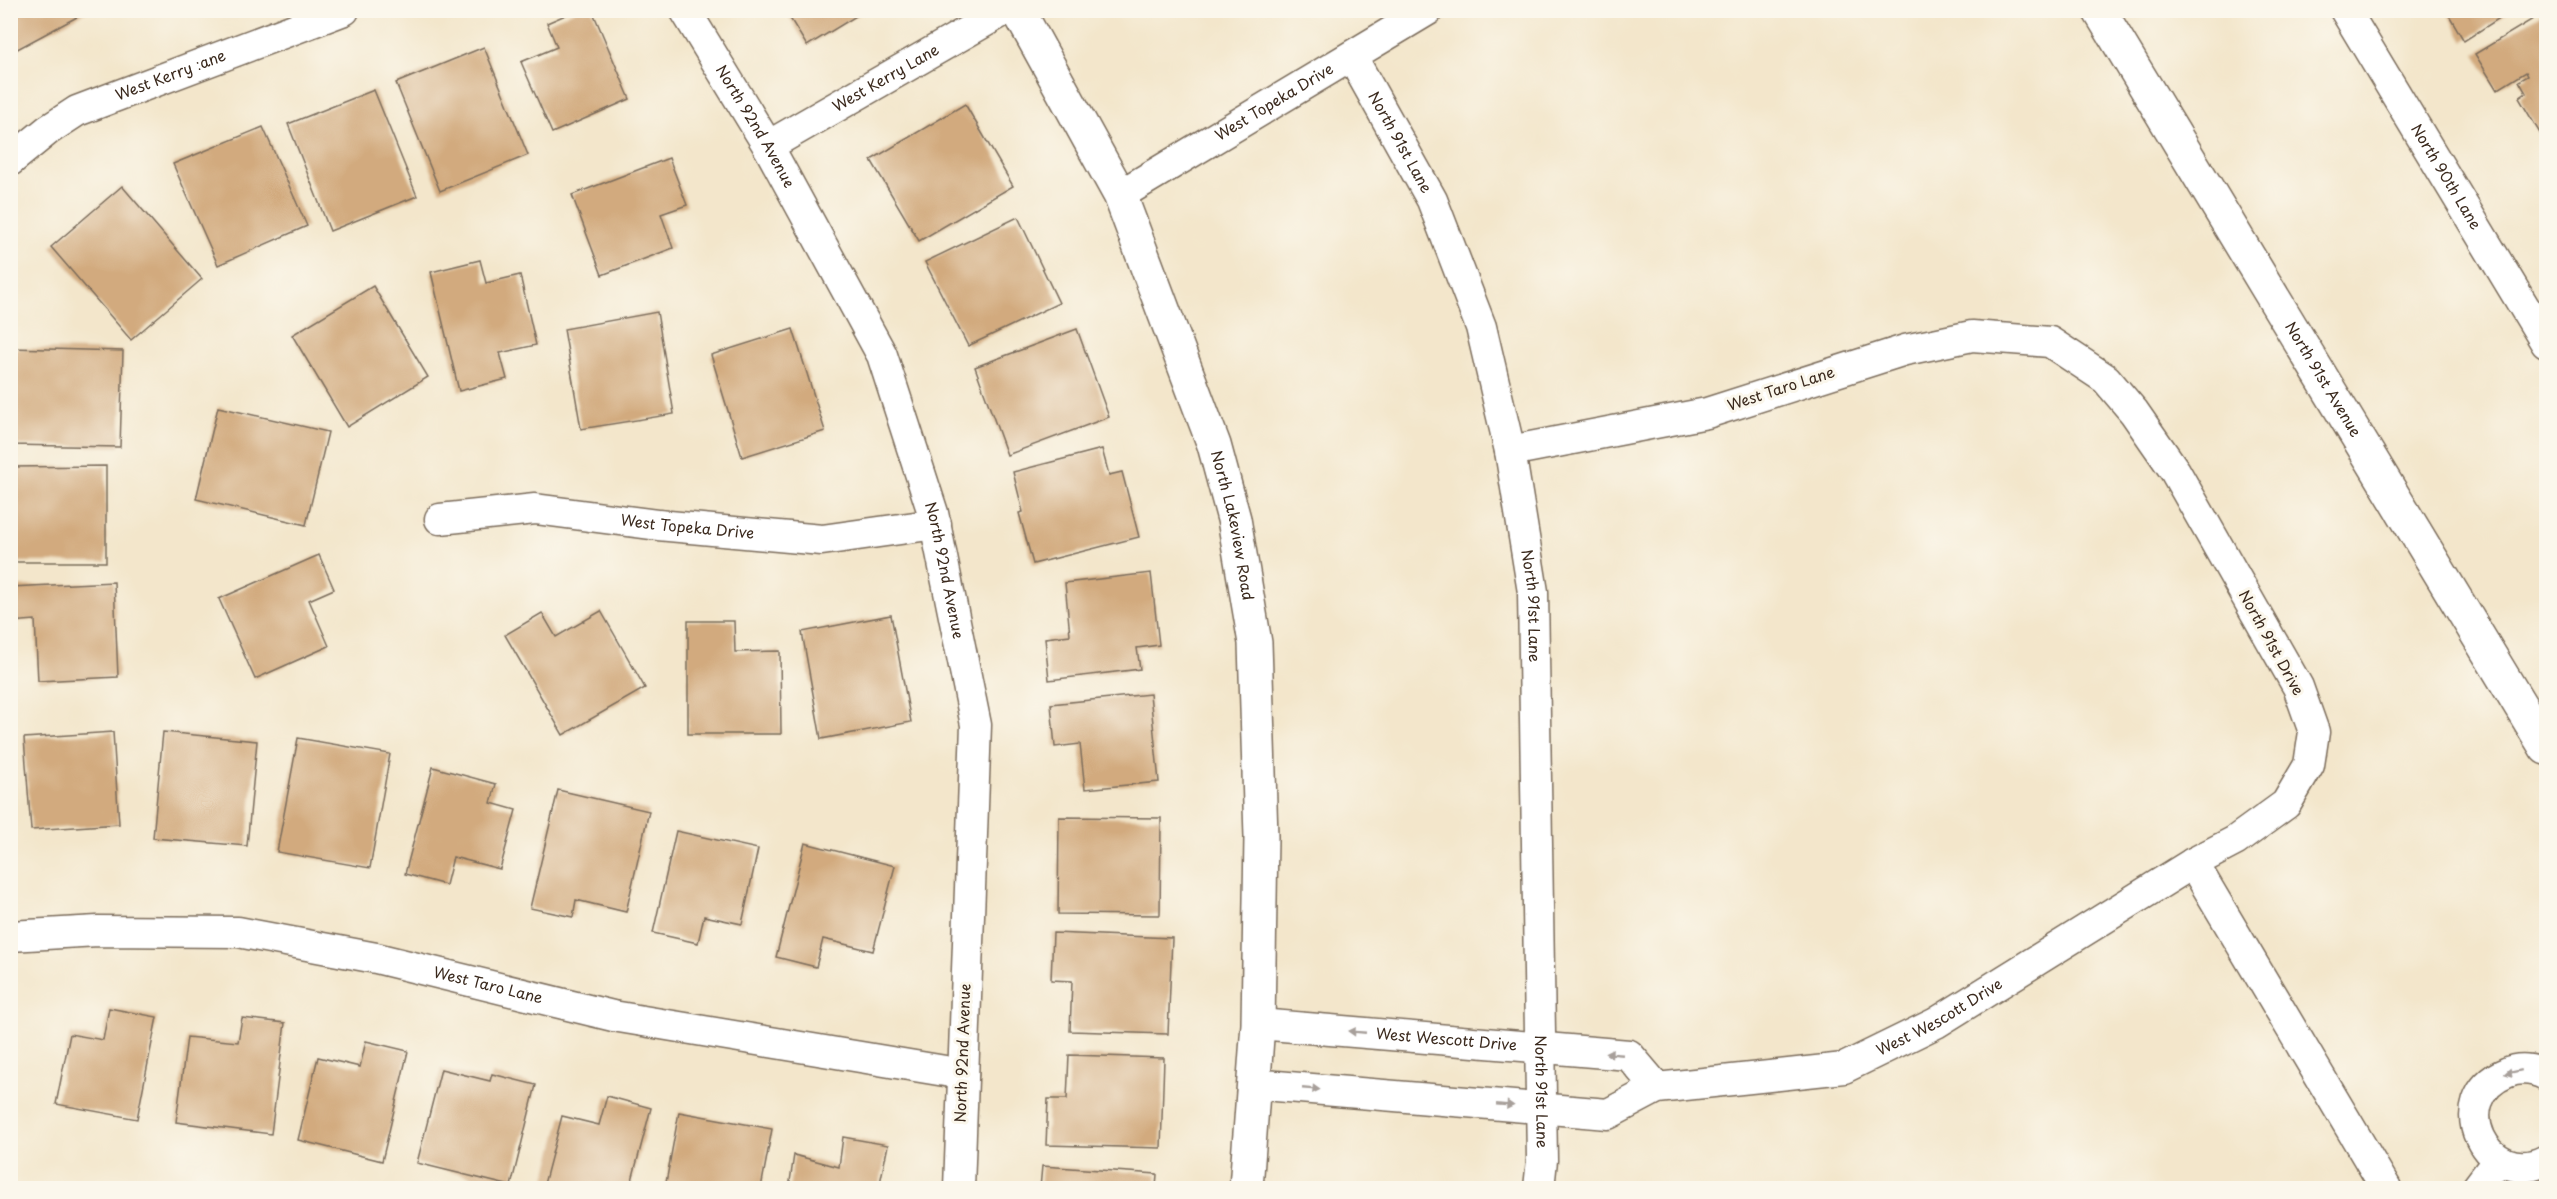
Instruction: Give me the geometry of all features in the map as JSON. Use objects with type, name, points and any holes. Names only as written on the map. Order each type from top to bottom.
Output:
[{"type":"street","name":"West Kerry :ane","points":[[10,161],[48,130],[77,111],[344,10]]},
{"type":"street","name":"North 92nd Avenue","points":[[685,10],[768,146],[882,355],[936,524],[976,725],[959,1188]]},
{"type":"street","name":"West Kerry Lane","points":[[768,146],[1005,10]]},
{"type":"street","name":"North Lakeview Road","points":[[1018,10],[1084,125],[1120,195],[1214,445],[1234,519],[1255,643],[1261,837],[1258,1024],[1246,1188]]},
{"type":"street","name":"West Topeka Drive","points":[[1120,195],[1428,10]]},
{"type":"street","name":"North 91st Avenue","points":[[2099,10],[2547,748]]},
{"type":"street","name":"North 90th Lane","points":[[2345,10],[2547,343]]},
{"type":"street","name":"North 91st Lane","points":[[1352,57],[1432,200],[1481,327],[1510,451],[1533,592],[1542,1160],[1539,1188]]},
{"type":"street","name":"West Taro Lane","points":[[1510,451],[1707,413],[1905,350],[1972,336],[2050,342]]},
{"type":"street","name":"North 91st Drive","points":[[2050,342],[2106,379],[2134,412],[2175,471],[2298,687],[2314,732],[2309,765],[2286,804],[2235,841],[2193,863]]},
{"type":"street","name":"West Topeka Drive","points":[[440,519],[535,509],[669,526],[822,540],[936,524]]},
{"type":"street","name":"West Wescott Drive","points":[[1252,1084],[1608,1114],[1657,1088],[1844,1068],[1936,1023],[2193,863]]},
{"type":"street","points":[[2193,863],[2386,1188]]},
{"type":"street","name":"West Taro Lane","points":[[10,936],[98,931],[238,932],[376,958],[613,1016],[963,1074]]},
{"type":"street","name":"West Wescott Drive","points":[[1258,1024],[1629,1055],[1657,1088]]},
{"type":"street","points":[[2547,1075],[2528,1069],[2512,1070],[2496,1077],[2484,1088],[2477,1103],[2475,1119],[2477,1135],[2486,1149],[2498,1160],[2513,1165],[2529,1166],[2547,1160]]},
{"type":"street","points":[[2477,1188],[2498,1160]]},
{"type":"building","points":[[10,10],[90,10],[10,53]]},
{"type":"building","points":[[577,10],[592,10],[630,99],[552,133],[521,62],[557,47],[547,23]]},
{"type":"building","points":[[785,10],[866,10],[807,46]]},
{"type":"building","points":[[2446,10],[2512,10],[2464,41]]},
{"type":"building","points":[[2546,11],[2546,139],[2544,140],[2519,98],[2526,93],[2519,81],[2528,76],[2526,72],[2497,90],[2475,54]]},
{"type":"building","points":[[484,47],[528,155],[440,191],[396,83]]},
{"type":"building","points":[[374,90],[417,196],[330,231],[288,124]]},
{"type":"building","points":[[965,104],[1013,186],[919,241],[871,160]]},
{"type":"building","points":[[263,127],[307,226],[218,265],[173,164]]},
{"type":"building","points":[[669,158],[687,205],[661,214],[673,248],[602,275],[572,195]]},
{"type":"building","points":[[122,186],[202,279],[131,340],[51,247]]},
{"type":"building","points":[[1018,217],[1059,303],[968,346],[925,262]]},
{"type":"building","points":[[480,260],[486,283],[520,275],[536,345],[500,353],[507,379],[459,391],[431,272]]},
{"type":"building","points":[[373,286],[428,377],[347,427],[292,335]]},
{"type":"building","points":[[657,312],[674,414],[581,429],[564,329]]},
{"type":"building","points":[[793,329],[825,431],[742,457],[711,355]]},
{"type":"building","points":[[1077,329],[1109,417],[1007,455],[975,367]]},
{"type":"building","points":[[10,348],[123,351],[120,447],[10,445]]},
{"type":"building","points":[[218,407],[328,432],[306,525],[196,499]]},
{"type":"building","points":[[1102,449],[1109,475],[1122,472],[1139,537],[1033,564],[1019,513],[1023,512],[1013,472]]},
{"type":"building","points":[[106,466],[106,562],[10,562],[10,467]]},
{"type":"building","points":[[319,555],[334,589],[309,600],[329,646],[255,679],[219,599]]},
{"type":"building","points":[[1151,573],[1159,645],[1137,648],[1140,669],[1049,680],[1045,638],[1070,635],[1065,583]]},
{"type":"building","points":[[114,582],[118,677],[38,681],[35,620],[10,622],[10,587]]},
{"type":"building","points":[[601,611],[645,688],[563,735],[505,635],[542,613],[556,637]]},
{"type":"building","points":[[891,615],[911,722],[821,739],[802,632]]},
{"type":"building","points":[[688,621],[734,621],[735,652],[780,651],[781,734],[688,734]]},
{"type":"building","points":[[1150,694],[1159,782],[1085,789],[1080,744],[1055,747],[1051,704]]},
{"type":"building","points":[[113,732],[119,824],[31,830],[24,738]]},
{"type":"building","points":[[163,732],[257,741],[247,846],[153,838]]},
{"type":"building","points":[[298,738],[390,754],[370,868],[277,852]]},
{"type":"building","points":[[433,767],[496,784],[491,803],[516,810],[500,869],[453,857],[446,885],[405,874]]},
{"type":"building","points":[[558,790],[649,811],[626,912],[576,900],[573,917],[530,908]]},
{"type":"building","points":[[1059,817],[1161,818],[1160,915],[1058,914]]},
{"type":"building","points":[[676,831],[758,849],[742,924],[704,916],[698,943],[653,933]]},
{"type":"building","points":[[805,843],[895,866],[873,951],[823,939],[816,967],[776,957]]},
{"type":"building","points":[[1053,933],[1172,938],[1168,1034],[1070,1031],[1072,981],[1051,980]]},
{"type":"building","points":[[109,1008],[157,1017],[137,1119],[56,1104],[70,1034],[103,1040]]},
{"type":"building","points":[[242,1018],[285,1023],[271,1134],[176,1122],[187,1037],[238,1042]]},
{"type":"building","points":[[366,1041],[408,1051],[382,1161],[298,1140],[318,1057],[360,1067]]},
{"type":"building","points":[[1069,1055],[1164,1058],[1161,1148],[1046,1145],[1048,1099],[1067,1099]]},
{"type":"building","points":[[441,1069],[490,1081],[492,1074],[536,1085],[511,1186],[417,1163]]},
{"type":"building","points":[[607,1096],[651,1108],[630,1188],[543,1188],[562,1116],[599,1125]]},
{"type":"building","points":[[679,1112],[772,1129],[761,1188],[665,1188]]},
{"type":"building","points":[[843,1137],[888,1145],[879,1188],[789,1188],[794,1155],[839,1167]]},
{"type":"building","points":[[1042,1166],[1157,1174],[1156,1188],[1040,1188]]}]
